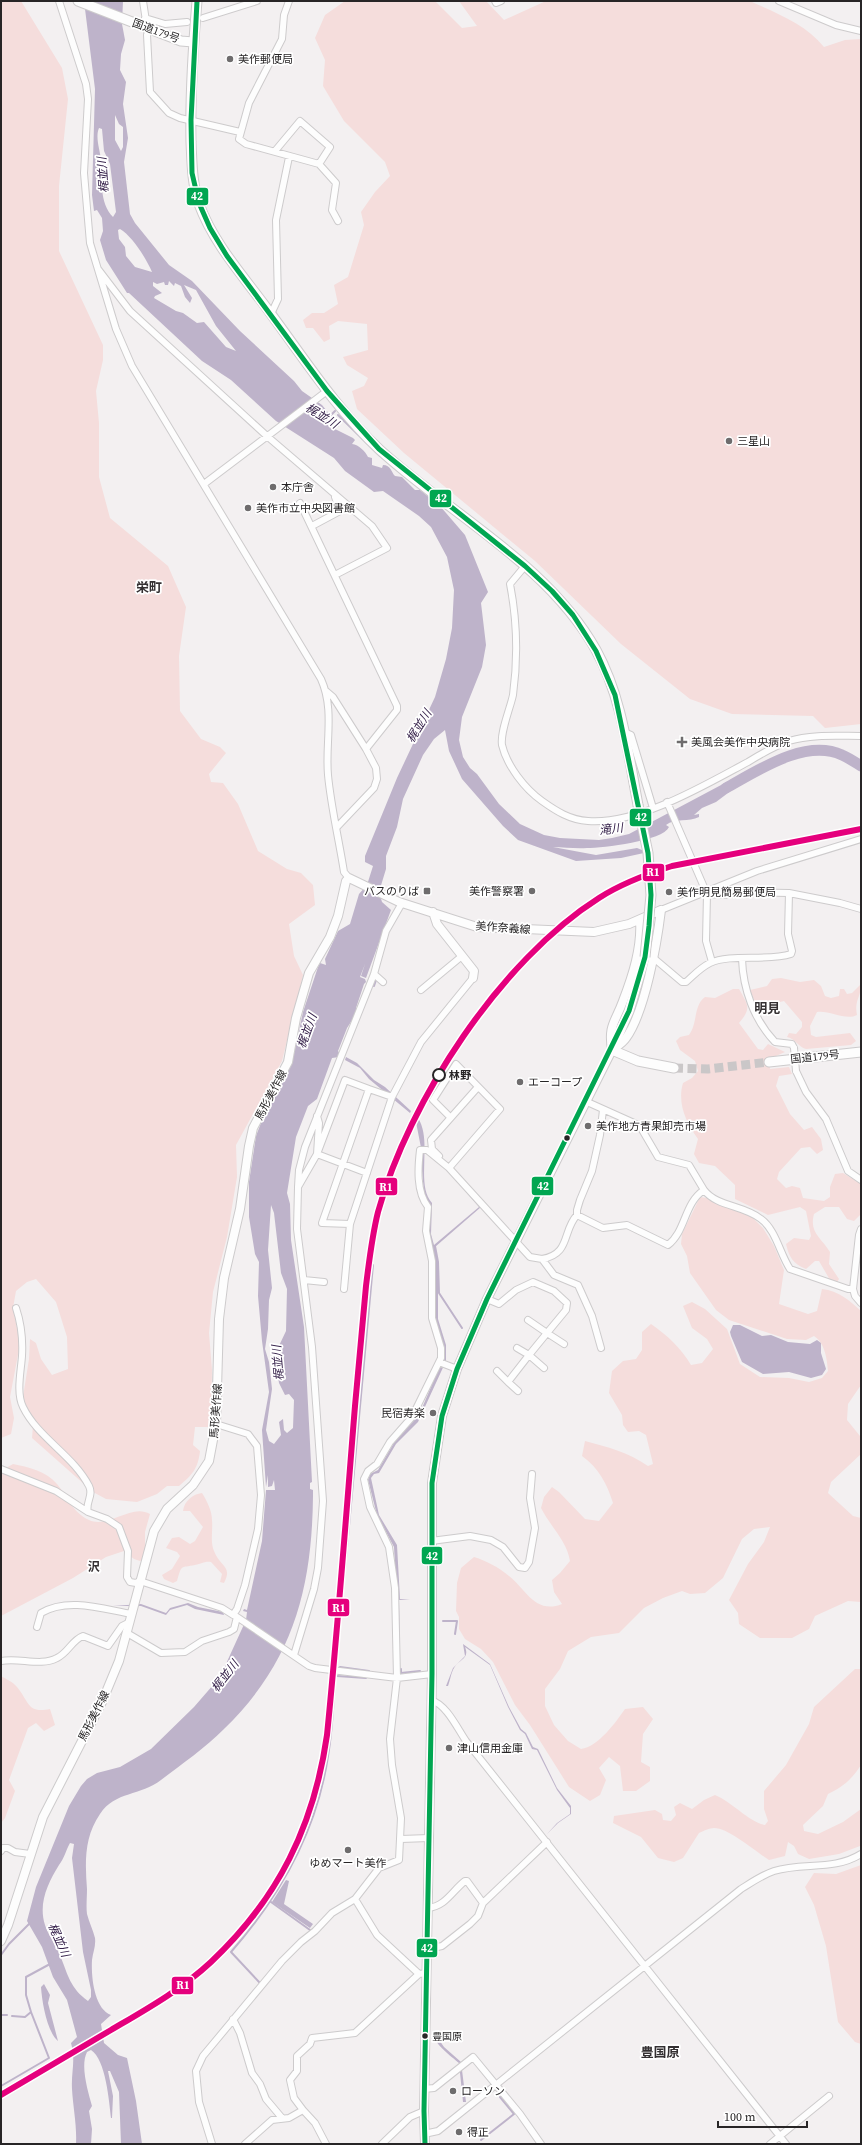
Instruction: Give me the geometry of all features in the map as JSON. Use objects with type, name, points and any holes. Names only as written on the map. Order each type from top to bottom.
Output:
[{"type":"highway","name":"国道179号","points":[[78,1],[143,21],[181,41],[193,42],[191,120],[192,173],[199,204],[210,228],[228,256],[327,391],[380,450],[525,566],[552,591],[573,615],[596,651],[615,695],[624,732],[648,853],[651,895],[645,955],[629,1011],[612,1050]]},
{"type":"highway","points":[[193,42],[197,1]]},
{"type":"highway","points":[[612,1050],[638,1061],[674,1068]]},
{"type":"highway","name":"国道179号","points":[[770,1062],[861,1052]]},
{"type":"main road","name":"美作奈義線","points":[[351,880],[401,902],[477,927],[579,932],[611,929],[640,920],[662,910]]},
{"type":"main road","name":"馬形美作線","points":[[1,1941],[12,1914],[43,1817],[112,1681],[127,1633],[154,1531],[167,1509],[201,1474],[209,1460],[213,1447],[216,1424],[219,1319],[224,1278],[240,1209],[248,1146],[253,1128],[288,1062],[296,1018],[309,973],[330,937],[339,910],[343,887],[351,880]]},
{"type":"main road","points":[[645,955],[662,910]]},
{"type":"main road","points":[[433,912],[437,924],[474,971],[473,978]]},
{"type":"main road","points":[[640,920],[645,955]]},
{"type":"main road","points":[[425,2144],[423,1973],[428,1949],[432,1674],[432,1483],[442,1416],[457,1369],[487,1299],[612,1050]]},
{"type":"street","points":[[59,1],[86,84],[88,99],[84,173],[90,243],[96,267],[116,329],[132,366],[321,679],[329,704],[328,775],[344,872],[351,880]]},
{"type":"street","points":[[143,1],[143,21],[165,24],[187,22]]},
{"type":"street","points":[[203,18],[257,1]]},
{"type":"street","points":[[289,1],[284,15],[282,39],[249,103],[239,139],[242,143],[319,164],[336,183],[332,210],[338,222]]},
{"type":"street","points":[[494,1],[496,3],[501,1]]},
{"type":"street","points":[[779,1],[836,25],[861,31]]},
{"type":"street","points":[[147,35],[150,92],[169,113],[240,132]]},
{"type":"street","points":[[275,151],[300,121],[330,147],[319,164]]},
{"type":"street","points":[[271,314],[278,299],[276,220],[289,157]]},
{"type":"street","points":[[96,267],[130,311],[334,494],[372,526],[387,548],[335,575]]},
{"type":"street","points":[[204,484],[327,391]]},
{"type":"street","points":[[312,526],[340,511],[334,494]]},
{"type":"street","points":[[300,503],[397,706],[397,710],[366,749]]},
{"type":"street","points":[[525,566],[510,584],[516,614],[516,666],[512,696],[502,745],[512,767],[523,783],[536,798],[562,815],[574,819],[603,821],[653,808],[668,804],[689,794],[787,742],[812,738],[861,736]]},
{"type":"street","points":[[326,691],[333,697],[366,749],[376,768],[377,779],[374,788],[337,828]]},
{"type":"street","points":[[624,732],[631,735],[653,808]]},
{"type":"street","points":[[668,804],[707,893],[706,941],[712,962]]},
{"type":"street","points":[[662,910],[707,893],[757,871],[861,839]]},
{"type":"street","points":[[707,893],[725,895],[744,892],[789,893],[840,903],[861,909]]},
{"type":"street","points":[[645,955],[682,982],[686,982],[700,969],[712,962],[777,958],[791,954],[792,951],[788,934],[789,893]]},
{"type":"street","points":[[292,1653],[314,1589],[318,1568],[323,1501],[317,1406],[304,1280],[297,1229],[299,1170],[305,1147],[374,974],[386,931],[401,902]]},
{"type":"street","points":[[421,990],[462,956]]},
{"type":"street","points":[[742,959],[744,986],[749,1001],[775,1042],[788,1042],[792,1044],[794,1048],[796,1070],[806,1092],[826,1119],[848,1171],[861,1180]]},
{"type":"street","points":[[374,974],[383,982]]},
{"type":"street","points":[[344,1289],[350,1224],[392,1097],[421,1042],[473,978]]},
{"type":"street","points":[[449,1168],[500,1109],[456,1064],[433,1100],[450,1117]]},
{"type":"street","points":[[298,1187],[317,1154],[345,1080],[392,1097]]},
{"type":"street","points":[[478,1087],[431,1140],[432,1149],[532,1259],[552,1257],[560,1250],[568,1236],[573,1220],[577,1215],[580,1200],[592,1171],[600,1135],[603,1110]]},
{"type":"street","points":[[350,1224],[322,1223],[341,1163],[369,1089]]},
{"type":"street","points":[[586,1101],[642,1128],[658,1157],[689,1165],[704,1190],[714,1199],[754,1214],[762,1220],[770,1230],[790,1269],[848,1289],[853,1289]]},
{"type":"street","points":[[317,1116],[319,1123],[317,1154]]},
{"type":"street","points":[[212,2144],[199,2102],[196,2071],[203,2056],[282,1962],[332,1913],[355,1899],[379,1868],[399,1860],[401,1818],[390,1752],[391,1723],[397,1678],[395,1588],[389,1547],[370,1507],[364,1479],[368,1471],[377,1464],[390,1442],[412,1417],[442,1363],[441,1348],[432,1318],[432,1261],[426,1230],[428,1207],[424,1201],[421,1191],[419,1166],[420,1150],[427,1150],[449,1168]]},
{"type":"street","points":[[317,1154],[367,1173]]},
{"type":"street","points":[[577,1215],[603,1228],[627,1225],[645,1233],[664,1245],[668,1245],[677,1234],[692,1200],[704,1190]]},
{"type":"street","points":[[861,1229],[853,1289],[855,1296],[861,1303]]},
{"type":"street","points":[[542,1259],[554,1275],[578,1285],[592,1316],[601,1348]]},
{"type":"street","points":[[304,1280],[324,1282]]},
{"type":"street","points":[[487,1299],[499,1304],[516,1290],[533,1282],[554,1292],[567,1303],[566,1310],[508,1382]]},
{"type":"street","points":[[16,1308],[20,1318],[22,1340],[20,1388],[22,1406],[40,1430],[75,1466],[90,1487],[91,1494],[87,1504],[88,1512]]},
{"type":"street","points":[[528,1320],[564,1344]]},
{"type":"street","points":[[517,1348],[529,1355],[544,1368]]},
{"type":"street","points":[[442,1363],[457,1369]]},
{"type":"street","points":[[498,1371],[518,1391]]},
{"type":"street","points":[[127,1633],[161,1654],[185,1652],[202,1641],[234,1629],[237,1609],[245,1585],[258,1529],[261,1495],[258,1453],[257,1446],[248,1434],[216,1424]]},
{"type":"street","points":[[1,1469],[56,1491],[88,1512],[107,1519],[119,1527],[128,1551],[128,1580],[136,1583],[140,1581],[222,1608],[292,1653],[309,1666],[315,1668],[397,1678],[432,1674]]},
{"type":"street","points":[[431,1541],[470,1536],[491,1540],[503,1547],[519,1567],[525,1568],[529,1562],[535,1528],[530,1498],[532,1474]]},
{"type":"street","points":[[37,1627],[41,1613],[65,1605],[86,1606],[131,1618]]},
{"type":"street","points":[[1,1661],[13,1659],[33,1662],[56,1659],[78,1638],[83,1636],[108,1646],[122,1626],[131,1618]]},
{"type":"street","points":[[431,1700],[437,1702],[443,1707],[466,1741],[786,2144]]},
{"type":"street","points":[[401,1838],[429,1838]]},
{"type":"street","points":[[428,1949],[442,1946],[470,1924],[478,1916],[483,1903],[547,1842]]},
{"type":"street","points":[[1,1851],[4,1848],[8,1848],[15,1852],[30,1854]]},
{"type":"street","points":[[424,2134],[438,2131],[644,1965],[756,1879],[775,1871],[840,1864],[861,1854]]},
{"type":"street","points":[[428,1908],[438,1907],[465,1881],[467,1881],[483,1903]]},
{"type":"street","points":[[326,2144],[315,2123],[302,2110],[294,2098],[290,2080],[297,2071],[297,2056],[310,2044],[312,2038],[355,2033],[423,1973],[377,1935],[355,1899]]},
{"type":"street","points":[[233,2019],[240,2033],[252,2073],[260,2084],[266,2099],[282,2118]]},
{"type":"street","points":[[424,2089],[434,2088],[472,2057],[495,2084],[541,2144]]},
{"type":"street","points":[[770,2144],[829,2096]]},
{"type":"street","points":[[245,2144],[269,2122],[282,2118],[289,2118],[302,2110]]},
{"type":"street","points":[[382,2144],[410,2117],[424,2111]]},
{"type":"shaded area","points":[[1,1],[21,1],[62,68],[68,99],[59,186],[59,251],[103,345],[103,360],[96,391],[99,423],[99,477],[110,518],[168,566],[186,607],[179,656],[180,711],[201,739],[220,747],[226,753],[209,774],[211,782],[223,783],[238,804],[258,851],[287,869],[301,873],[313,885],[315,905],[289,924],[294,956],[303,975],[282,1061],[236,1145],[237,1177],[227,1237],[213,1292],[209,1333],[212,1370],[211,1415],[208,1427],[195,1427],[193,1445],[200,1451],[198,1463],[191,1475],[179,1486],[167,1486],[157,1494],[137,1502],[106,1499],[93,1492],[32,1438],[33,1426],[22,1403],[29,1359],[30,1339],[36,1343],[41,1359],[52,1375],[68,1369],[67,1337],[56,1302],[36,1279],[27,1282],[16,1291],[13,1308],[20,1344],[10,1397],[14,1418],[11,1434],[1,1438]]},
{"type":"shaded area","points":[[345,1],[435,1],[462,28],[477,26],[459,1],[486,1],[504,20],[546,1],[750,1],[800,26],[817,39],[824,47],[845,40],[861,39],[861,724],[825,728],[813,716],[732,714],[690,699],[621,644],[535,561],[404,453],[357,409],[352,391],[364,386],[368,378],[347,365],[343,357],[368,350],[367,324],[338,321],[329,326],[330,339],[324,342],[313,328],[306,328],[303,320],[312,313],[324,313],[338,304],[334,285],[348,277],[364,225],[361,212],[375,192],[390,176],[385,162],[344,121],[323,86],[325,60],[315,38],[325,15]]},
{"type":"shaded area","points":[[781,978],[800,982],[814,980],[821,986],[825,996],[831,998],[839,996],[840,989],[844,989],[847,994],[852,993],[861,984],[856,1006],[857,1015],[848,1017],[827,1012],[817,1012],[810,1026],[811,1035],[816,1037],[850,1033],[856,1041],[851,1045],[806,1049],[801,1047],[793,1039],[787,1037],[789,1033],[796,1034],[802,1027],[802,1022],[784,1001],[776,1003],[769,1009],[768,1014],[763,1015],[756,1005],[750,990],[767,986],[772,979]]},
{"type":"shaded area","points":[[733,989],[739,989],[747,1006],[746,1014],[739,1023],[758,1049],[763,1050],[768,1044],[785,1052],[769,1059],[770,1069],[789,1067],[792,1074],[779,1076],[776,1086],[790,1114],[804,1130],[812,1127],[821,1139],[823,1150],[817,1154],[810,1147],[801,1148],[779,1172],[777,1179],[786,1188],[792,1186],[800,1188],[803,1198],[824,1201],[830,1197],[830,1187],[835,1174],[843,1173],[861,1184],[861,1214],[854,1221],[847,1219],[839,1207],[825,1207],[814,1214],[814,1230],[830,1252],[829,1264],[839,1279],[837,1282],[830,1280],[819,1261],[815,1261],[806,1269],[792,1260],[786,1244],[794,1238],[809,1240],[811,1236],[806,1211],[800,1207],[768,1215],[735,1199],[735,1185],[715,1166],[699,1163],[694,1154],[698,1139],[686,1120],[682,1105],[681,1090],[683,1083],[692,1078],[698,1071],[695,1061],[680,1050],[676,1041],[680,1037],[689,1035],[694,1025],[699,1005],[705,997],[715,998]]},
{"type":"shaded area","points":[[700,1197],[707,1198],[751,1216],[763,1228],[774,1246],[784,1270],[779,1304],[808,1314],[817,1311],[822,1289],[839,1294],[861,1311],[861,1385],[848,1404],[847,1420],[860,1436],[861,1454],[831,1482],[828,1493],[853,1516],[861,1518],[861,1602],[848,1601],[815,1616],[809,1629],[792,1638],[760,1638],[739,1624],[738,1613],[729,1600],[748,1564],[764,1542],[770,1527],[754,1529],[742,1539],[723,1578],[705,1593],[690,1594],[682,1591],[663,1598],[644,1608],[619,1633],[591,1637],[568,1651],[560,1669],[545,1689],[545,1706],[554,1725],[568,1741],[581,1749],[594,1744],[606,1733],[625,1709],[643,1707],[653,1719],[643,1734],[641,1762],[650,1767],[650,1781],[636,1791],[623,1791],[620,1766],[609,1757],[599,1768],[606,1780],[600,1795],[590,1801],[569,1787],[530,1725],[515,1705],[493,1662],[481,1649],[465,1639],[459,1629],[459,1617],[456,1611],[457,1583],[461,1568],[474,1557],[497,1567],[515,1581],[531,1599],[538,1603],[545,1606],[562,1604],[554,1592],[552,1580],[570,1561],[562,1540],[541,1508],[544,1497],[552,1487],[559,1492],[585,1519],[599,1521],[613,1503],[602,1477],[598,1471],[582,1456],[585,1441],[625,1454],[648,1466],[653,1464],[646,1435],[639,1431],[628,1432],[623,1425],[622,1415],[609,1393],[612,1371],[623,1361],[636,1359],[642,1350],[642,1332],[651,1324],[673,1342],[691,1365],[702,1363],[713,1349],[707,1339],[692,1328],[683,1306],[692,1302],[705,1309],[727,1329],[740,1364],[760,1377],[789,1378],[809,1382],[822,1378],[828,1371],[823,1347],[814,1336],[806,1340],[787,1339],[729,1320],[716,1310],[690,1273],[687,1256],[681,1244],[682,1234]]},
{"type":"shaded area","points":[[13,1464],[31,1468],[48,1476],[57,1484],[74,1509],[89,1520],[97,1522],[104,1521],[128,1513],[143,1511],[150,1514],[145,1532],[145,1559],[140,1561],[134,1559],[124,1551],[106,1557],[73,1578],[1,1616],[1,1471]]},
{"type":"shaded area","points":[[202,1493],[211,1513],[213,1547],[217,1556],[225,1567],[227,1573],[226,1577],[224,1583],[220,1582],[222,1574],[211,1562],[207,1562],[182,1568],[177,1581],[173,1583],[164,1579],[162,1575],[172,1569],[180,1556],[177,1552],[166,1548],[172,1538],[179,1537],[190,1544],[195,1541],[203,1527],[190,1511],[183,1511],[187,1501],[195,1495]]},
{"type":"shaded area","points":[[855,1669],[861,1669],[861,1765],[847,1782],[828,1794],[823,1806],[803,1825],[804,1831],[818,1834],[843,1822],[861,1809],[860,1846],[839,1854],[809,1859],[798,1854],[794,1846],[788,1842],[785,1856],[769,1860],[735,1836],[720,1829],[712,1828],[699,1833],[683,1858],[674,1862],[658,1858],[641,1837],[613,1823],[614,1816],[655,1810],[662,1814],[663,1820],[671,1821],[676,1815],[674,1807],[680,1803],[692,1809],[704,1800],[715,1795],[728,1802],[753,1820],[765,1825],[768,1821],[764,1809],[764,1791],[786,1765],[809,1724],[814,1707]]},
{"type":"shaded area","points":[[1,1676],[15,1685],[29,1705],[33,1708],[37,1710],[50,1709],[55,1725],[44,1731],[36,1723],[28,1728],[9,1780],[15,1791],[5,1818],[1,1823]]},
{"type":"shaded area","points":[[861,1865],[861,2044],[855,2042],[838,2022],[826,1946],[814,1905],[805,1887],[814,1873],[836,1874]]},
{"type":"water","name":"梶並川","points":[[84,1],[123,1],[122,24],[125,40],[121,54],[120,70],[126,82],[123,104],[128,138],[124,162],[130,214],[135,223],[169,265],[192,281],[240,331],[294,381],[302,391],[322,405],[339,426],[335,429],[353,438],[355,440],[352,444],[359,447],[368,457],[372,458],[372,465],[382,468],[383,465],[388,466],[395,476],[402,477],[415,490],[420,490],[440,506],[465,535],[488,592],[481,603],[486,645],[482,667],[462,717],[459,740],[463,757],[499,804],[520,824],[544,835],[560,838],[599,840],[629,834],[738,776],[740,784],[716,802],[702,808],[694,815],[699,814],[699,817],[670,823],[666,825],[669,827],[664,832],[645,840],[606,847],[553,847],[596,855],[637,848],[642,850],[644,853],[621,858],[576,861],[518,840],[503,826],[462,779],[449,751],[445,730],[434,739],[423,755],[403,799],[397,827],[386,856],[386,869],[379,892],[382,902],[391,910],[366,978],[361,976],[365,964],[360,977],[365,979],[366,982],[356,1008],[358,1011],[347,1028],[338,1051],[340,1054],[339,1057],[332,1058],[317,1099],[308,1106],[296,1137],[287,1193],[290,1204],[291,1240],[304,1327],[312,1482],[310,1483],[310,1489],[313,1490],[312,1530],[303,1593],[294,1622],[282,1650],[267,1677],[248,1704],[209,1743],[161,1780],[145,1789],[113,1801],[100,1814],[88,1841],[86,1860],[87,1914],[95,1938],[92,1960],[93,1983],[97,1999],[105,2012],[111,2015],[101,2024],[104,2043],[118,2055],[127,2058],[136,2101],[142,2144],[121,2144],[119,2092],[110,2071],[108,2071],[113,2096],[111,2118],[106,2081],[100,2062],[91,2050],[87,2052],[85,2058],[84,2071],[92,2106],[89,2111],[92,2129],[91,2144],[76,2144],[72,2089],[73,2055],[71,2043],[77,2037],[67,2000],[53,1977],[42,1947],[27,1921],[36,1887],[69,1806],[81,1786],[87,1779],[97,1773],[120,1767],[151,1749],[194,1707],[220,1677],[246,1620],[247,1612],[243,1611],[244,1609],[247,1610],[262,1541],[266,1490],[275,1490],[274,1480],[272,1486],[268,1487],[268,1475],[266,1487],[262,1430],[269,1392],[258,1296],[259,1262],[255,1254],[249,1217],[249,1182],[256,1136],[264,1115],[292,1063],[303,1012],[318,967],[320,963],[326,965],[325,959],[338,931],[350,924],[359,894],[367,885],[373,866],[365,862],[365,856],[397,778],[435,697],[446,659],[452,628],[454,590],[447,557],[431,527],[419,516],[383,491],[374,492],[345,471],[334,458],[276,421],[231,380],[202,361],[129,293],[127,293],[106,260],[100,240],[103,231],[102,218],[97,210],[94,211],[92,195],[95,89]],"holes":[[[115,115],[119,124],[123,127],[123,147],[121,151],[115,140]],[[99,128],[102,129],[104,151],[110,164],[116,212],[113,217],[105,205],[103,198],[101,160],[97,135]],[[120,229],[125,232],[138,248],[152,272],[135,267],[126,256],[125,247],[119,239],[118,230]],[[169,281],[174,286],[175,283],[181,286],[185,297],[190,303],[192,298],[184,285],[196,290],[216,326],[236,351],[226,347],[204,322],[197,323],[183,313],[176,311],[154,298],[162,293],[153,286],[153,282],[157,284],[164,282],[165,285],[168,285]],[[271,1205],[274,1213],[281,1273],[287,1289],[286,1331],[277,1350],[276,1363],[279,1383],[285,1395],[289,1394],[294,1400],[293,1428],[287,1433],[284,1430],[283,1419],[279,1422],[281,1435],[274,1444],[269,1441],[266,1430],[272,1389],[269,1362],[265,1349],[268,1329],[269,1300],[272,1288],[268,1250]],[[70,1843],[74,1844],[72,1858],[83,1952],[91,1990],[91,1997],[88,2001],[77,1991],[70,1981],[58,1951],[46,1929],[43,1917],[43,1901],[45,1894],[51,1879]]]},
{"type":"water","points":[[346,1057],[357,1063],[374,1080],[385,1087],[411,1111],[410,1113],[369,1079],[360,1068],[345,1060]]},
{"type":"water","points":[[418,1118],[422,1127],[424,1138],[425,1185],[427,1195],[432,1203],[431,1234],[434,1245],[479,1207],[466,1192],[467,1191],[481,1207],[435,1247],[438,1263],[438,1319],[446,1345],[446,1361],[418,1422],[396,1444],[379,1473],[374,1474],[371,1478],[379,1515],[397,1545],[400,1599],[410,1600],[399,1600],[400,1654],[394,1547],[377,1515],[368,1480],[370,1474],[378,1470],[395,1441],[419,1415],[443,1359],[435,1319],[422,1170],[422,1153],[416,1122]]},
{"type":"water","points":[[733,1325],[740,1325],[762,1336],[771,1335],[788,1342],[810,1344],[817,1340],[821,1343],[821,1353],[826,1369],[822,1375],[811,1378],[789,1372],[763,1374],[742,1362],[730,1332]]},
{"type":"water","points":[[188,1603],[198,1607],[223,1612],[224,1615],[195,1609],[187,1605],[170,1610],[166,1615],[141,1606],[113,1606],[141,1604],[166,1613],[170,1608]]},
{"type":"water","points":[[463,1644],[490,1664],[509,1707],[521,1729],[526,1733],[533,1747],[538,1749],[557,1788],[571,1806],[571,1814],[558,1823],[547,1834],[557,1823],[570,1814],[570,1808],[557,1790],[537,1750],[532,1749],[525,1734],[520,1730],[508,1707],[490,1665],[465,1647],[466,1654],[465,1657],[456,1665],[465,1656]]},
{"type":"water","points":[[456,1665],[452,1672],[448,1686],[446,1686],[453,1668]]},
{"type":"water","points":[[286,1880],[289,1881],[284,1904],[313,1924],[310,1928],[272,1902]]},
{"type":"water","points":[[44,1984],[50,1995],[48,2003],[58,2041],[51,2031],[46,2016],[41,1987]]},
{"type":"water","points":[[433,2031],[444,2047],[461,2062],[466,2102],[463,2102],[459,2063],[439,2045]]},
{"type":"waterway","name":"梶並川","points":[[330,416],[335,411]]},
{"type":"waterway","name":"梶並川","points":[[338,415],[380,456]]},
{"type":"waterway","name":"滝川","points":[[726,788],[752,773],[797,753],[828,751],[842,755],[861,766]]},
{"type":"waterway","points":[[371,985],[374,986],[376,980]]},
{"type":"waterway","points":[[435,1246],[438,1262],[439,1293],[462,1328]]},
{"type":"waterway","points":[[336,1667],[373,1265]]},
{"type":"waterway","points":[[443,1621],[457,1621],[455,1634]]},
{"type":"waterway","points":[[340,1667],[369,1671]]},
{"type":"waterway","points":[[401,1669],[401,1673],[420,1671]]},
{"type":"waterway","points":[[337,1676],[366,1678]]},
{"type":"waterway","points":[[259,1982],[231,1952],[249,1931],[280,1885],[294,1861],[305,1836],[323,1784],[328,1756],[335,1684]]},
{"type":"waterway","points":[[271,1902],[310,1930]]},
{"type":"waterway","points":[[1,1955],[9,1944],[30,1923]]},
{"type":"waterway","points":[[12,2016],[25,2017],[31,2012],[26,1995],[26,1977],[50,1964]]},
{"type":"waterway","points":[[1,2086],[49,2058],[31,2012]]},
{"type":"waterway","points":[[1,2015],[7,2015]]},
{"type":"waterway","points":[[481,2140],[514,2114],[500,2097]]},
{"type":"tunnel","points":[[674,1068],[708,1069],[769,1062]]},
{"type":"transit line","name":"42","points":[[197,1],[191,120],[192,173],[199,203],[210,228],[227,256],[327,391],[379,449],[525,566],[552,591],[573,615],[596,651],[615,695],[648,853],[651,895],[649,926],[645,957],[629,1011],[487,1299],[457,1369],[442,1416],[432,1483],[432,1674],[424,2111],[425,2144]]},
{"type":"transit line","name":"R1","points":[[1,2095],[150,2007],[188,1982],[211,1962],[235,1938],[256,1913],[274,1886],[289,1859],[302,1830],[313,1800],[327,1735],[355,1406],[365,1301],[374,1230],[378,1212],[392,1169],[412,1124],[436,1080],[463,1036],[494,995],[527,957],[563,925],[599,898],[626,883],[672,866],[861,829]]},
{"type":"place","name":"美作郵便局","points":[[230,59]]},
{"type":"place","name":"三星山","points":[[729,441]]},
{"type":"place","name":"本庁舎","points":[[273,487]]},
{"type":"place","name":"美作市立中央図書館","points":[[248,508]]},
{"type":"place","name":"美風会美作中央病院","points":[[682,742]]},
{"type":"place","name":"バスのりば","points":[[427,891]]},
{"type":"place","name":"美作警察署","points":[[532,891]]},
{"type":"place","name":"美作明見簡易郵便局","points":[[669,892]]},
{"type":"place","name":"林野","points":[[439,1075]]},
{"type":"place","name":"エーコープ","points":[[520,1082]]},
{"type":"place","name":"美作地方青果卸売市場","points":[[588,1126]]},
{"type":"place","name":"民宿寿楽","points":[[433,1413]]},
{"type":"place","name":"津山信用金庫","points":[[449,1748]]},
{"type":"place","name":"ゆめマート美作","points":[[348,1850]]},
{"type":"place","name":"豊国原","points":[[425,2036]]},
{"type":"place","name":"ローソン","points":[[453,2091]]},
{"type":"place","name":"得正","points":[[459,2132]]},
{"type":"district","name":"栄町","points":[[149,587]]},
{"type":"district","name":"明見","points":[[767,1008]]},
{"type":"district","name":"沢","points":[[94,1567]]},
{"type":"district","name":"豊国原","points":[[660,2052]]}]
